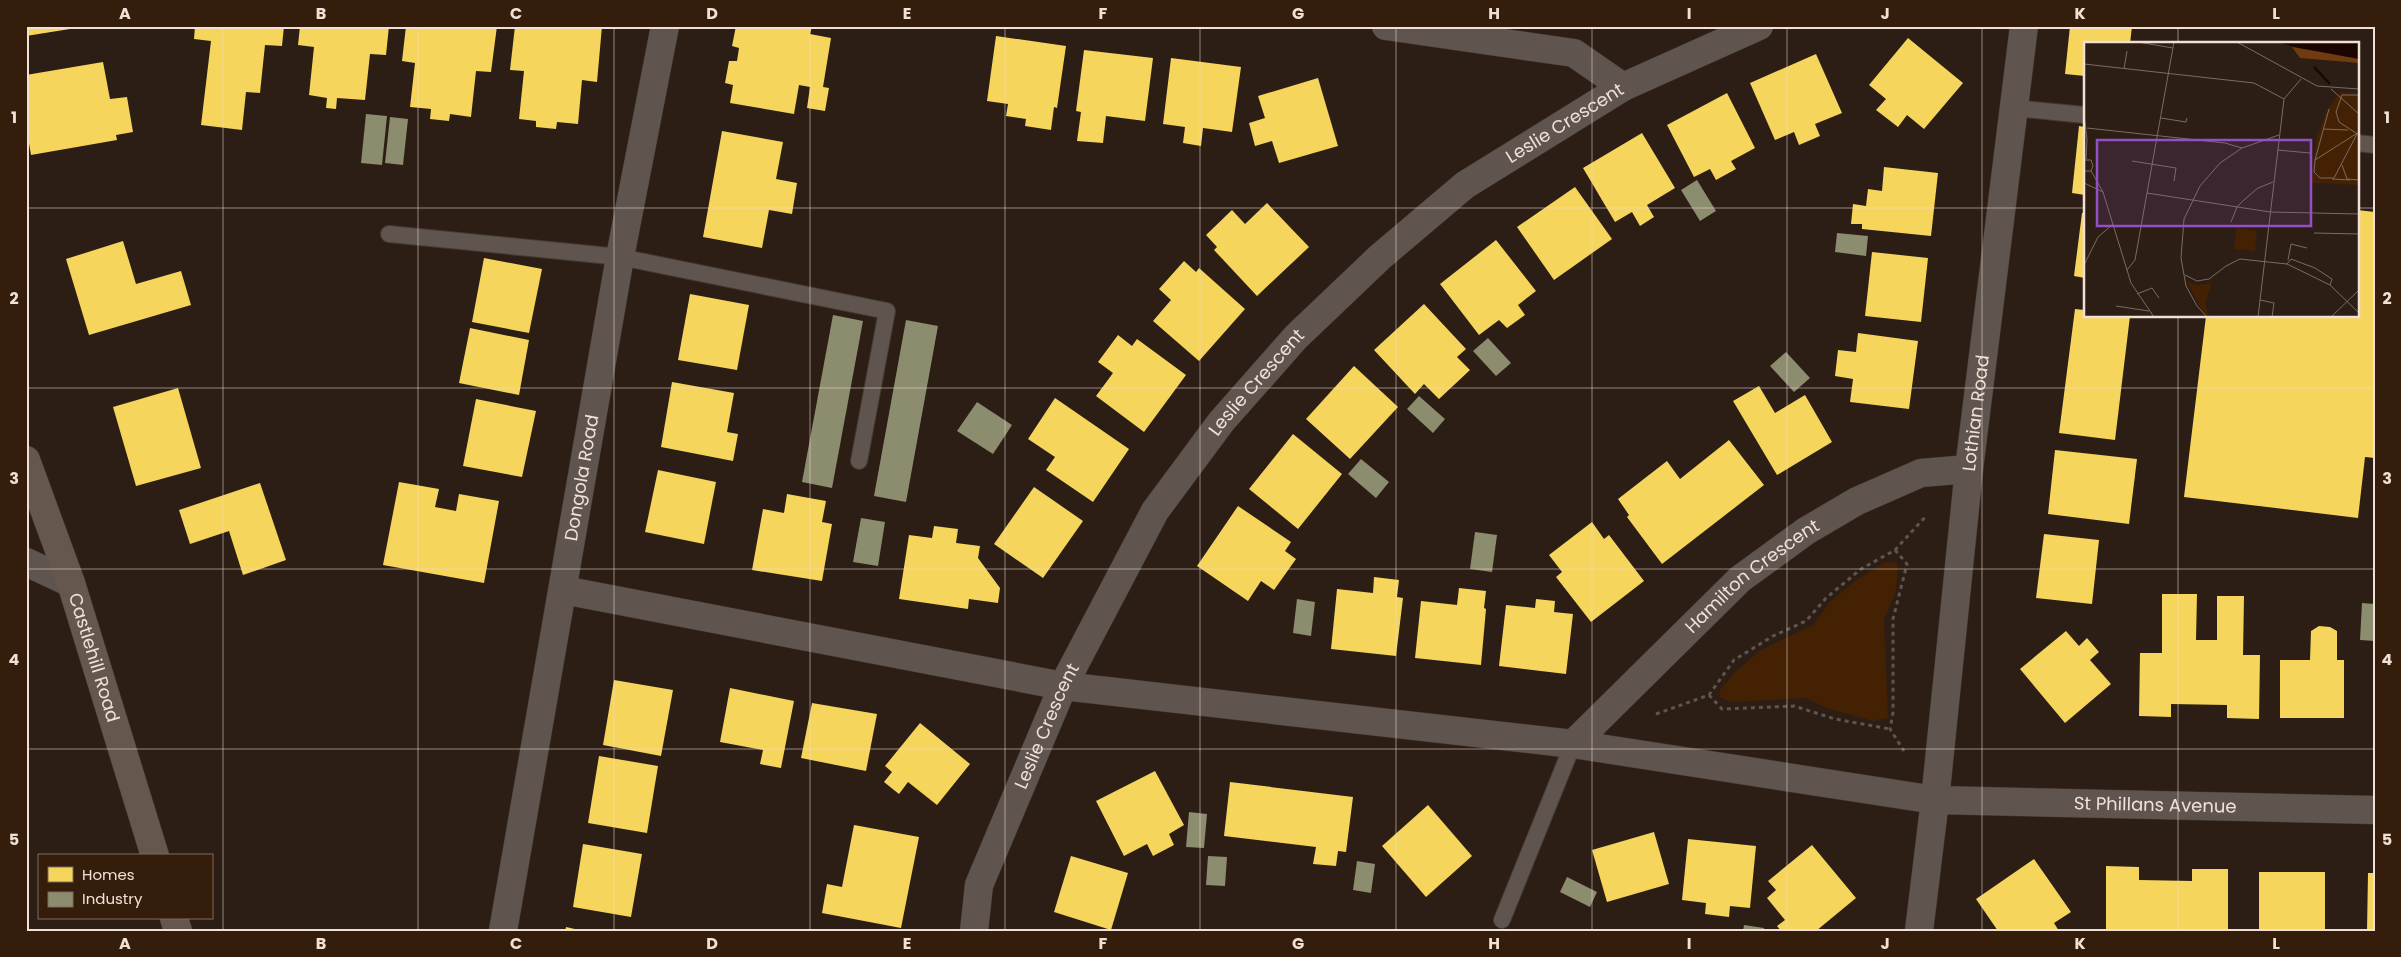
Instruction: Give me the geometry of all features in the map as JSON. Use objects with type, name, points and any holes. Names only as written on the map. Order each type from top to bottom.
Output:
[{"type":"main road","name":"Castlehill Road","points":[[26,460],[71,583],[154,854]]},
{"type":"street","name":"Dongola Road","points":[[503,931],[620,256],[665,26]]},
{"type":"street","points":[[1386,26],[1574,53],[1623,87]]},
{"type":"street","name":"Leslie Crescent","points":[[974,931],[979,885],[1063,686],[1154,512],[1221,422],[1296,337],[1380,256],[1465,185],[1623,87],[1759,26]]},
{"type":"street","name":"Lothian Road","points":[[1919,931],[1935,800],[1969,469],[2024,26]]},
{"type":"street","name":"Hamilton Crescent","points":[[1573,744],[1740,579],[1806,531],[1857,500],[1921,473],[1969,469]]},
{"type":"street","points":[[26,562],[71,583]]},
{"type":"street","name":"St Phillans Avenue","points":[[562,590],[1063,686],[1573,744],[1935,800],[2375,810]]},
{"type":"lane","points":[[2014,108],[2084,115]]},
{"type":"lane","points":[[2358,143],[2375,145]]},
{"type":"lane","points":[[389,234],[620,256],[887,311],[859,461]]},
{"type":"lane","points":[[1502,920],[1573,744]]},
{"type":"path","points":[[1654,715],[1709,695],[1734,660],[1773,636],[1806,621],[1826,598],[1861,569],[1895,550],[1929,513]]},
{"type":"path","points":[[1709,695],[1722,709],[1794,706],[1835,719],[1890,729],[1893,713],[1891,648],[1893,619],[1907,564],[1895,550]]},
{"type":"shaded area","points":[[1885,562],[1897,563],[1898,574],[1895,594],[1884,619],[1888,718],[1873,721],[1826,708],[1806,698],[1731,702],[1720,697],[1720,690],[1736,671],[1761,650],[1813,625],[1829,603],[1854,582]]},
{"type":"building: Homes","points":[[26,26],[70,26],[70,29],[26,36]]},
{"type":"building: Homes","points":[[195,26],[284,26],[282,46],[265,45],[260,93],[246,92],[242,130],[201,125],[211,41],[194,39]]},
{"type":"building: Homes","points":[[300,26],[389,26],[386,55],[370,54],[365,100],[337,98],[336,109],[326,108],[327,98],[309,95],[314,47],[298,45]]},
{"type":"building: Homes","points":[[406,26],[497,26],[491,72],[476,71],[471,117],[450,114],[449,121],[430,119],[431,109],[410,107],[415,63],[402,61]]},
{"type":"building: Homes","points":[[515,26],[602,26],[597,82],[582,80],[578,124],[557,122],[556,129],[536,127],[536,121],[519,119],[524,71],[510,70]]},
{"type":"building: Homes","points":[[736,26],[812,26],[810,34],[831,38],[823,87],[829,88],[825,111],[807,108],[810,87],[799,85],[794,114],[730,103],[733,85],[725,83],[729,61],[737,61],[739,48],[732,46]]},
{"type":"building: Homes","points":[[2070,26],[2132,26],[2130,42],[2084,42],[2084,76],[2065,74]]},
{"type":"building: Homes","points":[[996,36],[1066,46],[1057,108],[1054,107],[1051,130],[1025,126],[1026,119],[1006,116],[1008,104],[987,101]]},
{"type":"building: Homes","points":[[1908,38],[1963,83],[1924,129],[1907,115],[1898,127],[1876,110],[1886,99],[1869,85]]},
{"type":"building: Homes","points":[[1084,50],[1153,58],[1145,121],[1106,116],[1103,143],[1077,141],[1081,112],[1076,111]]},
{"type":"building: Homes","points":[[1816,54],[1842,113],[1815,124],[1820,136],[1799,145],[1794,132],[1775,140],[1750,83]]},
{"type":"building: Homes","points":[[1171,58],[1241,67],[1232,132],[1203,128],[1201,146],[1183,143],[1185,127],[1163,124]]},
{"type":"building: Homes","points":[[103,62],[110,99],[127,97],[133,132],[116,135],[117,140],[31,155],[26,126],[26,75]]},
{"type":"building: Homes","points":[[1318,78],[1338,146],[1279,163],[1272,141],[1255,146],[1249,123],[1265,118],[1258,96]]},
{"type":"building: Homes","points":[[1727,93],[1755,148],[1731,161],[1736,169],[1716,180],[1710,169],[1694,177],[1667,125]]},
{"type":"building: Homes","points":[[2079,126],[2084,127],[2084,195],[2072,193]]},
{"type":"building: Homes","points":[[722,131],[783,142],[776,179],[797,183],[792,214],[769,210],[762,248],[703,237]]},
{"type":"building: Homes","points":[[1642,133],[1675,188],[1647,205],[1654,217],[1640,226],[1632,212],[1615,222],[1583,168]]},
{"type":"building: Homes","points":[[1884,167],[1938,173],[1931,236],[1862,229],[1862,224],[1851,224],[1853,204],[1866,206],[1868,189],[1882,191]]},
{"type":"building: Homes","points":[[1575,187],[1612,239],[1554,280],[1517,227]]},
{"type":"building: Homes","points":[[1267,203],[1309,247],[1257,296],[1214,250],[1217,247],[1206,235],[1232,210],[1245,224]]},
{"type":"building: Homes","points":[[2358,210],[2375,212],[2375,458],[2365,457],[2358,518],[2184,497],[2206,318],[2358,318]]},
{"type":"building: Homes","points":[[2082,213],[2084,213],[2084,278],[2074,276]]},
{"type":"building: Homes","points":[[1496,240],[1536,291],[1518,305],[1525,315],[1507,328],[1499,320],[1479,335],[1440,284]]},
{"type":"building: Homes","points":[[123,241],[136,284],[181,271],[191,305],[89,335],[66,259]]},
{"type":"building: Homes","points":[[1872,252],[1928,258],[1921,322],[1865,316]]},
{"type":"building: Homes","points":[[484,258],[542,269],[529,333],[472,322]]},
{"type":"building: Homes","points":[[1184,261],[1196,272],[1199,268],[1245,309],[1199,361],[1153,321],[1171,300],[1159,289]]},
{"type":"building: Homes","points":[[690,294],[749,305],[737,370],[678,360]]},
{"type":"building: Homes","points":[[1424,304],[1466,349],[1457,357],[1470,370],[1439,399],[1424,384],[1415,394],[1374,350]]},
{"type":"building: Homes","points":[[2075,309],[2084,310],[2084,318],[2130,318],[2115,440],[2059,433]]},
{"type":"building: Homes","points":[[470,328],[529,340],[519,395],[459,383]]},
{"type":"building: Homes","points":[[1858,333],[1918,341],[1909,409],[1850,402],[1853,379],[1835,376],[1838,350],[1856,352]]},
{"type":"building: Homes","points":[[1118,335],[1132,346],[1137,339],[1186,375],[1144,432],[1096,396],[1113,373],[1098,362]]},
{"type":"building: Homes","points":[[1354,366],[1398,407],[1350,459],[1306,419]]},
{"type":"building: Homes","points":[[672,382],[734,393],[727,432],[738,434],[733,461],[661,447]]},
{"type":"building: Homes","points":[[1759,386],[1775,413],[1805,395],[1832,442],[1777,475],[1733,401]]},
{"type":"building: Homes","points":[[178,388],[201,468],[136,486],[113,407]]},
{"type":"building: Homes","points":[[1055,398],[1129,449],[1093,502],[1046,470],[1055,457],[1028,439]]},
{"type":"building: Homes","points":[[476,399],[536,411],[522,477],[463,466]]},
{"type":"building: Homes","points":[[1293,434],[1342,474],[1298,529],[1249,489]]},
{"type":"building: Homes","points":[[1729,440],[1764,485],[1662,564],[1627,517],[1629,515],[1618,499],[1667,461],[1680,479]]},
{"type":"building: Homes","points":[[2055,450],[2137,459],[2129,524],[2048,514]]},
{"type":"building: Homes","points":[[658,470],[716,482],[704,544],[645,532]]},
{"type":"building: Homes","points":[[399,482],[439,489],[435,507],[456,511],[459,494],[499,501],[484,583],[383,565]]},
{"type":"building: Homes","points":[[260,483],[286,560],[243,575],[229,531],[190,544],[179,510]]},
{"type":"building: Homes","points":[[1034,487],[1083,521],[1043,578],[994,544]]},
{"type":"building: Homes","points":[[787,494],[826,501],[822,522],[832,524],[822,581],[752,570],[763,509],[784,513]]},
{"type":"building: Homes","points":[[1238,506],[1291,542],[1285,551],[1296,559],[1274,590],[1261,581],[1248,601],[1197,566]]},
{"type":"building: Homes","points":[[1592,522],[1604,539],[1609,535],[1644,581],[1591,622],[1556,577],[1562,572],[1549,555]]},
{"type":"building: Homes","points":[[934,526],[958,529],[956,543],[980,546],[978,558],[1000,588],[998,603],[969,599],[968,609],[899,599],[909,535],[932,538]]},
{"type":"building: Homes","points":[[2044,534],[2099,540],[2092,604],[2036,598]]},
{"type":"building: Homes","points":[[1374,577],[1399,580],[1397,597],[1403,598],[1396,656],[1331,649],[1337,589],[1373,593]]},
{"type":"building: Homes","points":[[1459,588],[1486,591],[1481,665],[1415,658],[1421,601],[1457,605]]},
{"type":"building: Homes","points":[[2162,594],[2197,594],[2196,640],[2217,640],[2217,596],[2244,596],[2243,655],[2260,655],[2259,719],[2227,718],[2227,705],[2171,704],[2171,717],[2139,716],[2140,653],[2162,653]]},
{"type":"building: Homes","points":[[1536,599],[1555,601],[1554,612],[1573,614],[1566,674],[1499,666],[1506,605],[1535,608]]},
{"type":"building: Homes","points":[[2319,626],[2330,627],[2337,631],[2337,660],[2344,660],[2344,718],[2280,718],[2280,660],[2310,660],[2311,631]]},
{"type":"building: Homes","points":[[2066,631],[2079,646],[2087,638],[2099,652],[2090,660],[2111,684],[2065,723],[2020,669]]},
{"type":"building: Homes","points":[[614,680],[673,690],[661,756],[603,745]]},
{"type":"building: Homes","points":[[730,688],[794,701],[781,768],[760,764],[763,750],[720,742]]},
{"type":"building: Homes","points":[[812,703],[877,714],[866,771],[801,758]]},
{"type":"building: Homes","points":[[920,723],[970,764],[937,805],[908,782],[899,794],[884,782],[892,772],[885,766]]},
{"type":"building: Homes","points":[[599,756],[658,766],[647,833],[588,823]]},
{"type":"building: Homes","points":[[1155,771],[1184,825],[1169,834],[1174,845],[1153,856],[1147,844],[1124,856],[1096,801]]},
{"type":"building: Homes","points":[[1230,782],[1353,797],[1346,852],[1338,851],[1336,866],[1313,864],[1316,847],[1224,836]]},
{"type":"building: Homes","points":[[1428,805],[1472,856],[1426,897],[1382,846]]},
{"type":"building: Homes","points":[[854,825],[919,837],[901,928],[822,913],[827,884],[842,887]]},
{"type":"building: Homes","points":[[1654,832],[1669,884],[1607,902],[1592,850]]},
{"type":"building: Homes","points":[[1688,839],[1756,846],[1750,908],[1730,906],[1729,917],[1705,914],[1706,903],[1682,900]]},
{"type":"building: Homes","points":[[583,844],[642,854],[631,917],[573,907]]},
{"type":"building: Homes","points":[[1812,845],[1856,898],[1816,931],[1781,931],[1777,926],[1785,920],[1767,898],[1776,890],[1768,881]]},
{"type":"building: Homes","points":[[1071,856],[1128,873],[1111,930],[1054,912]]},
{"type":"building: Homes","points":[[2034,859],[2071,912],[2054,923],[2059,931],[1998,931],[1976,899]]},
{"type":"building: Homes","points":[[2106,866],[2139,867],[2139,880],[2192,881],[2192,869],[2228,869],[2228,931],[2106,930]]},
{"type":"building: Homes","points":[[2259,872],[2325,872],[2325,931],[2259,931]]},
{"type":"building: Homes","points":[[2368,873],[2375,873],[2375,931],[2367,931]]},
{"type":"building: Homes","points":[[566,927],[579,930],[565,931]]},
{"type":"building: Industry","points":[[366,114],[387,116],[382,165],[361,163]]},
{"type":"building: Industry","points":[[390,117],[408,119],[403,165],[385,163]]},
{"type":"building: Industry","points":[[1697,180],[1716,211],[1700,221],[1681,190]]},
{"type":"building: Industry","points":[[1837,233],[1868,236],[1866,256],[1835,252]]},
{"type":"building: Industry","points":[[833,315],[863,321],[832,488],[802,482]]},
{"type":"building: Industry","points":[[906,320],[938,326],[906,502],[874,496]]},
{"type":"building: Industry","points":[[1488,338],[1511,363],[1496,376],[1473,351]]},
{"type":"building: Industry","points":[[1786,352],[1810,378],[1794,392],[1770,366]]},
{"type":"building: Industry","points":[[1419,396],[1445,419],[1433,433],[1407,409]]},
{"type":"building: Industry","points":[[977,402],[1012,425],[993,454],[957,431]]},
{"type":"building: Industry","points":[[1361,459],[1389,482],[1376,498],[1348,474]]},
{"type":"building: Industry","points":[[861,518],[885,522],[878,566],[853,562]]},
{"type":"building: Industry","points":[[1475,532],[1497,535],[1492,572],[1470,569]]},
{"type":"building: Industry","points":[[1297,599],[1315,602],[1311,636],[1293,633]]},
{"type":"building: Industry","points":[[2362,603],[2375,604],[2375,641],[2360,640]]},
{"type":"building: Industry","points":[[1189,812],[1207,814],[1204,848],[1186,847]]},
{"type":"building: Industry","points":[[1208,856],[1227,857],[1225,886],[1206,885]]},
{"type":"building: Industry","points":[[1357,861],[1375,864],[1371,893],[1353,890]]},
{"type":"building: Industry","points":[[1567,877],[1597,892],[1590,907],[1560,892]]},
{"type":"building: Industry","points":[[1744,925],[1764,928],[1764,931],[1743,931]]}]
